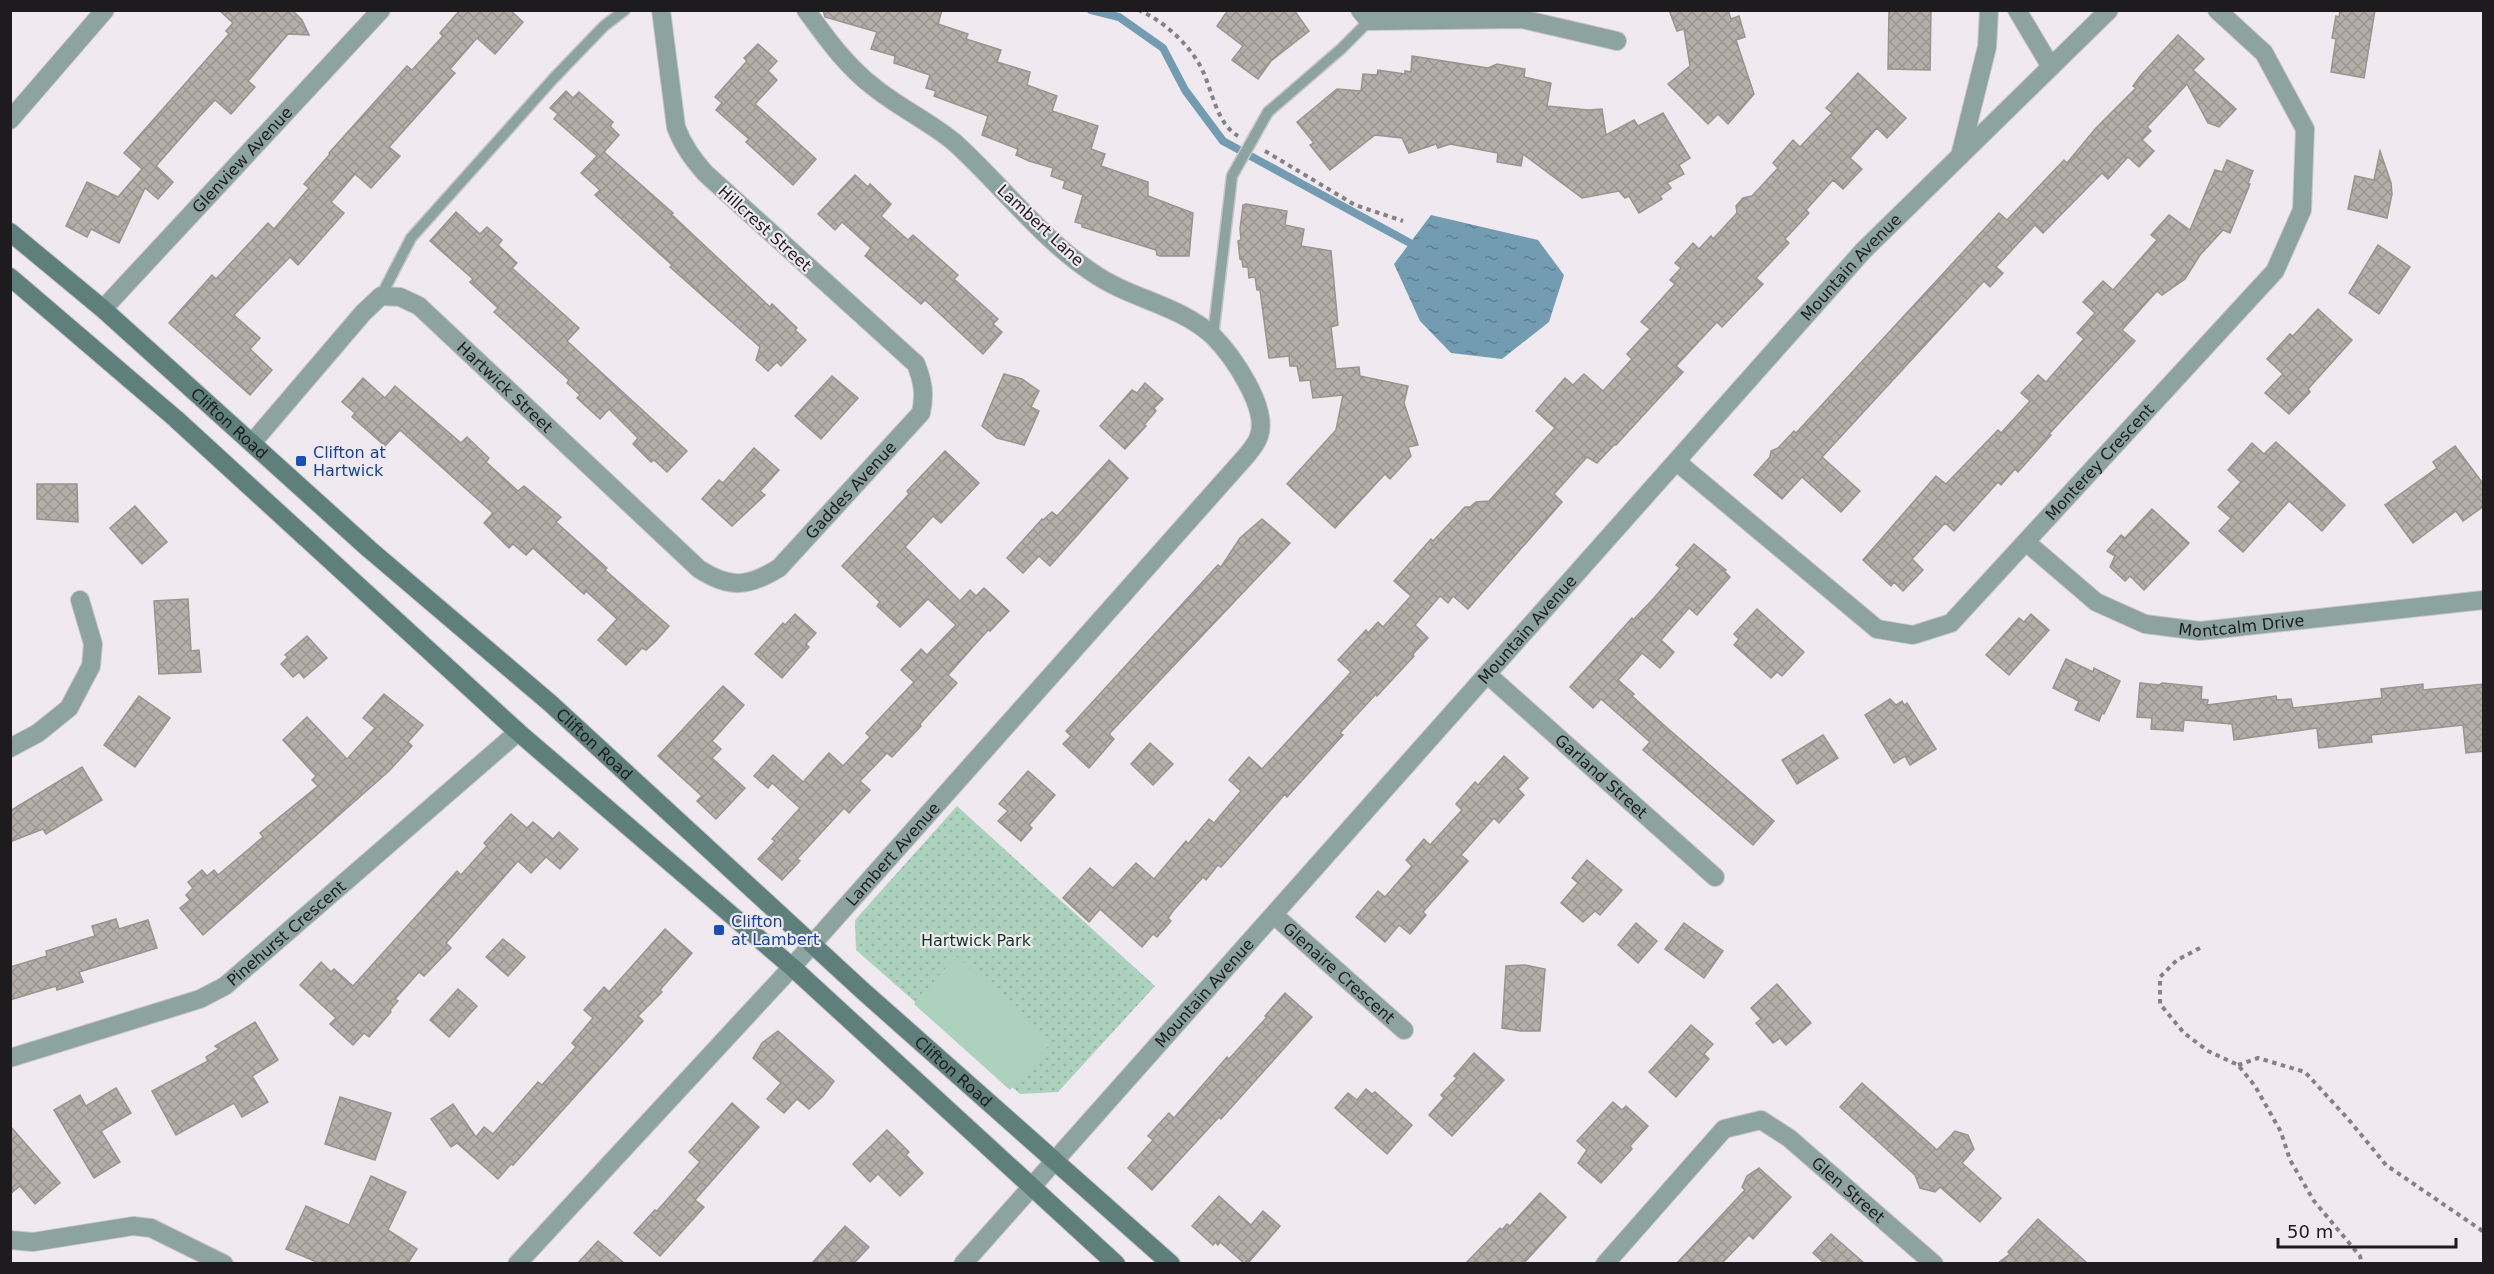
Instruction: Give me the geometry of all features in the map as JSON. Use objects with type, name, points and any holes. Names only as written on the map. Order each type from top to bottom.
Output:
[{"type":"main road","name":"Clifton Road","points":[[10,232],[103,309],[369,549],[550,703],[813,944],[1171,1263]]},
{"type":"main road","name":"Clifton Road","points":[[10,278],[176,418],[518,732],[792,967],[1116,1263]]},
{"type":"street","points":[[10,120],[105,10]]},
{"type":"street","name":"Glenview Avenue","points":[[103,309],[381,10]]},
{"type":"street","name":"Hillcrest Street","points":[[661,10],[676,128],[682,143],[705,173],[916,364],[923,380],[924,397],[921,413]]},
{"type":"street","name":"Lambert Lane","points":[[806,10],[833,48],[858,74],[952,141],[1041,229],[1079,263],[1106,282],[1181,315],[1213,336],[1241,371],[1255,400],[1260,420],[1259,436]]},
{"type":"street","points":[[1959,158],[1983,67],[1989,10]]},
{"type":"street","points":[[2016,10],[2051,68]]},
{"type":"street","name":"Mountain Avenue","points":[[963,1263],[1863,252],[2109,10]]},
{"type":"street","name":"Monterey Crescent","points":[[1677,462],[1877,628],[1913,635],[1951,623],[2275,271],[2302,210],[2304,129],[2264,53],[2217,10]]},
{"type":"street","points":[[1365,16],[1522,19],[1617,41]]},
{"type":"street","points":[[252,443],[355,322],[381,296]]},
{"type":"street","name":"Hartwick Street","points":[[381,296],[400,297],[419,306],[699,569],[727,583],[741,585],[763,578],[779,568]]},
{"type":"street","name":"Gaddes Avenue","points":[[779,568],[921,413]]},
{"type":"street","name":"Lambert Avenue","points":[[517,1263],[813,944],[1239,464],[1259,436]]},
{"type":"street","name":"Montcalm Drive","points":[[2026,542],[2096,602],[2145,624],[2189,630],[2200,631],[2484,600]]},
{"type":"street","points":[[10,748],[38,733],[69,708],[91,666],[93,644],[80,600]]},
{"type":"street","name":"Garland Street","points":[[1488,675],[1715,877]]},
{"type":"street","name":"Pinehurst Crescent","points":[[10,1058],[200,999],[225,987],[518,732]]},
{"type":"street","name":"Glenaire Crescent","points":[[1274,915],[1404,1030]]},
{"type":"street","name":"Glen Street","points":[[1605,1263],[1724,1129],[1761,1120],[1789,1138],[1934,1263]]},
{"type":"street","points":[[10,1240],[33,1242],[132,1226],[151,1228],[224,1263]]},
{"type":"lane","points":[[381,296],[411,238],[553,78],[604,26],[625,10]]},
{"type":"lane","points":[[1213,336],[1232,176],[1268,112],[1341,50],[1365,16]]},
{"type":"path","points":[[2200,948],[2177,960],[2160,977],[2160,1004],[2184,1034],[2208,1052],[2238,1065],[2255,1086],[2281,1132],[2290,1160],[2314,1201],[2360,1256],[2362,1263]]},
{"type":"path","points":[[2238,1065],[2258,1058],[2305,1072],[2386,1165],[2484,1232]]},
{"type":"green space","name":"Hartwick Park","points":[[957,806],[1155,986],[1058,1092],[1020,1094],[856,950],[855,920]]},
{"type":"green space","points":[[956,956],[1052,1042],[1010,1090],[914,1004]]},
{"type":"water","points":[[1431,215],[1538,240],[1564,275],[1549,322],[1502,359],[1451,353],[1420,321],[1394,264]]},
{"type":"building","points":[[219,10],[292,10],[302,20],[309,35],[288,34],[248,81],[255,87],[231,114],[215,100],[199,117],[156,166],[173,182],[158,199],[145,188],[119,243],[91,229],[87,237],[66,226],[87,182],[118,197],[142,169],[124,153],[229,34],[226,31],[233,23]]},
{"type":"building","points":[[460,10],[510,10],[523,22],[495,54],[477,38],[450,69],[455,73],[389,147],[400,156],[371,188],[355,174],[331,202],[344,213],[298,265],[290,257],[234,315],[260,338],[250,349],[272,370],[250,395],[169,323],[212,275],[216,279],[268,223],[274,229],[309,188],[304,184],[329,153],[407,66],[412,70],[443,36],[440,33]]},
{"type":"building","points":[[823,10],[942,10],[938,24],[968,34],[966,39],[1001,50],[997,62],[1030,72],[1027,85],[1057,96],[1052,111],[1098,126],[1091,149],[1105,154],[1101,166],[1148,182],[1148,196],[1193,213],[1189,256],[1160,256],[1157,255],[1156,250],[1082,227],[1082,224],[1075,222],[1083,195],[1063,188],[1065,181],[1051,176],[1053,168],[1016,155],[1018,149],[982,135],[988,116],[934,96],[936,91],[926,88],[930,75],[894,63],[895,56],[871,49],[877,32],[825,17]]},
{"type":"building","points":[[1228,10],[1294,10],[1309,31],[1271,61],[1258,79],[1232,60],[1243,46],[1217,26]]},
{"type":"building","points":[[1669,10],[1728,10],[1731,19],[1739,16],[1745,37],[1736,40],[1754,94],[1728,124],[1718,114],[1708,124],[1668,84],[1690,66],[1684,29],[1677,31]]},
{"type":"building","points":[[1889,10],[1931,10],[1930,70],[1888,69]]},
{"type":"building","points":[[2340,10],[2375,10],[2364,78],[2331,72],[2336,39],[2332,38],[2336,16],[2339,17]]},
{"type":"building","points":[[2178,35],[2204,59],[2193,70],[2236,109],[2219,127],[2208,123],[2187,84],[2147,127],[2151,131],[2142,140],[2154,151],[2139,167],[2128,157],[2108,179],[2102,173],[2043,233],[2035,225],[1996,267],[2003,273],[1990,287],[1984,281],[1822,457],[1860,491],[1841,512],[1802,477],[1782,499],[1754,475],[1770,457],[1771,451],[1778,448],[1794,431],[1796,433],[1999,213],[2007,220],[2064,160],[2067,163],[2096,128],[2136,88],[2133,86],[2141,75]]},
{"type":"building","points":[[758,44],[777,61],[768,71],[777,80],[755,104],[816,159],[793,185],[746,142],[749,139],[716,110],[722,103],[715,97],[747,61],[744,58]]},
{"type":"building","points":[[1412,56],[1488,68],[1497,64],[1525,69],[1524,77],[1551,83],[1547,106],[1602,109],[1606,135],[1634,120],[1638,126],[1663,113],[1690,158],[1679,165],[1684,174],[1667,183],[1671,188],[1660,196],[1662,199],[1639,213],[1629,196],[1625,198],[1619,191],[1582,198],[1523,154],[1521,166],[1497,162],[1498,153],[1450,144],[1438,148],[1436,144],[1409,153],[1402,138],[1375,135],[1330,170],[1310,145],[1314,143],[1297,122],[1337,89],[1361,91],[1363,74],[1377,75],[1378,70],[1405,74],[1405,71],[1411,72]]},
{"type":"building","points":[[1858,73],[1906,118],[1887,138],[1877,128],[1850,158],[1862,169],[1843,189],[1833,180],[1806,210],[1809,213],[1785,239],[1789,243],[1756,278],[1763,284],[1722,327],[1717,322],[1676,366],[1683,372],[1616,445],[1597,463],[1587,457],[1554,494],[1562,502],[1468,609],[1453,596],[1448,603],[1440,596],[1415,625],[1428,638],[1413,654],[1414,656],[1340,733],[1343,735],[1287,797],[1285,794],[1221,867],[1218,865],[1206,880],[1203,877],[1173,911],[1168,918],[1171,921],[1157,937],[1153,934],[1142,947],[1100,909],[1089,922],[1063,898],[1090,868],[1113,888],[1136,863],[1154,879],[1186,841],[1188,844],[1209,819],[1214,823],[1241,791],[1229,780],[1249,757],[1262,769],[1351,672],[1338,660],[1366,630],[1368,633],[1378,622],[1383,627],[1411,596],[1394,581],[1431,539],[1433,541],[1465,507],[1470,507],[1476,502],[1489,501],[1555,428],[1536,411],[1565,378],[1573,385],[1584,374],[1603,391],[1632,359],[1627,354],[1650,329],[1641,322],[1675,284],[1670,280],[1681,268],[1675,263],[1693,243],[1699,249],[1711,236],[1713,239],[1737,213],[1736,206],[1743,198],[1752,196],[1778,168],[1773,163],[1793,140],[1800,147],[1832,113],[1826,108]]},
{"type":"building","points":[[566,91],[573,98],[579,92],[613,122],[610,126],[619,135],[604,152],[673,213],[671,214],[770,307],[772,304],[797,328],[795,330],[806,340],[781,366],[777,362],[768,371],[756,360],[760,347],[670,267],[672,265],[595,195],[600,190],[581,173],[597,156],[554,119],[558,114],[550,108]]},
{"type":"building","points":[[2380,151],[2391,183],[2392,194],[2387,218],[2348,209],[2355,176],[2374,180]]},
{"type":"building","points":[[2227,160],[2253,171],[2230,233],[2223,230],[2200,255],[2185,279],[2162,295],[2157,291],[2122,330],[2135,341],[2049,434],[2051,435],[2018,472],[2015,469],[2001,485],[1998,482],[1954,531],[1945,523],[1912,559],[1923,570],[1903,591],[1894,582],[1891,586],[1863,560],[1936,476],[1946,484],[1998,430],[2001,433],[2030,401],[2021,393],[2038,375],[2046,382],[2084,339],[2077,333],[2095,313],[2083,302],[2103,281],[2113,290],[2157,240],[2151,235],[2169,215],[2190,230],[2215,170],[2222,172]]},
{"type":"building","points":[[855,175],[868,187],[870,184],[891,204],[881,216],[908,240],[913,235],[958,275],[954,279],[998,319],[993,324],[1002,332],[983,354],[925,300],[921,304],[865,256],[871,248],[842,222],[835,230],[818,214]]},
{"type":"building","points":[[1243,205],[1287,211],[1285,225],[1304,229],[1301,246],[1331,251],[1338,325],[1331,327],[1336,369],[1359,367],[1360,376],[1408,386],[1404,403],[1418,445],[1408,447],[1411,456],[1390,479],[1385,474],[1335,528],[1287,484],[1336,430],[1343,395],[1313,398],[1310,380],[1300,381],[1297,366],[1290,366],[1289,356],[1269,358],[1260,290],[1257,290],[1255,277],[1249,278],[1248,267],[1243,267],[1240,259],[1238,241],[1241,240]]},
{"type":"building","points":[[456,212],[480,234],[487,227],[502,240],[498,245],[517,263],[512,268],[579,328],[567,341],[687,451],[667,472],[654,460],[651,462],[633,444],[638,438],[609,409],[600,419],[577,398],[580,395],[567,383],[569,380],[494,312],[498,308],[470,282],[473,279],[430,241]]},
{"type":"building","points":[[2378,245],[2410,267],[2379,314],[2349,293]]},
{"type":"building","points":[[2318,309],[2352,340],[2289,414],[2265,393],[2283,374],[2267,359]]},
{"type":"building","points":[[1004,374],[1022,379],[1039,391],[1031,407],[1039,411],[1024,445],[997,438],[982,426]]},
{"type":"building","points":[[832,376],[858,398],[821,439],[795,416]]},
{"type":"building","points":[[363,378],[385,398],[395,386],[461,443],[467,437],[489,458],[486,462],[518,491],[524,486],[561,517],[556,522],[607,568],[605,570],[669,626],[655,642],[646,650],[642,648],[626,665],[598,640],[617,619],[586,591],[584,594],[533,548],[526,555],[513,544],[509,548],[484,523],[493,513],[400,430],[385,446],[352,417],[355,413],[342,402]]},
{"type":"building","points":[[1145,383],[1163,399],[1154,408],[1156,411],[1144,425],[1146,426],[1125,449],[1100,426],[1132,390],[1137,393]]},
{"type":"building","points":[[2276,442],[2345,505],[2322,531],[2289,501],[2243,552],[2219,531],[2231,518],[2218,507],[2241,482],[2228,470],[2252,443],[2264,454]]},
{"type":"building","points":[[2455,446],[2484,485],[2484,506],[2463,521],[2456,511],[2413,543],[2385,505],[2437,468],[2433,462]]},
{"type":"building","points":[[754,448],[779,470],[760,491],[765,495],[732,526],[702,499],[719,480],[723,483]]},
{"type":"building","points":[[945,451],[979,483],[941,523],[933,516],[905,547],[960,601],[970,590],[976,596],[984,588],[1009,611],[990,631],[988,630],[948,675],[957,683],[920,724],[921,726],[892,757],[887,753],[860,781],[870,790],[849,813],[844,808],[797,859],[800,861],[782,880],[758,859],[775,841],[772,839],[800,808],[772,783],[768,788],[754,776],[773,755],[803,782],[829,753],[843,766],[870,737],[866,733],[914,682],[901,670],[921,649],[927,655],[956,625],[928,599],[900,627],[877,606],[880,602],[842,566],[909,494],[907,491]]},
{"type":"building","points":[[1109,460],[1128,478],[1050,566],[1039,556],[1023,573],[1007,558],[1042,519],[1052,512],[1057,516]]},
{"type":"building","points":[[37,484],[77,484],[78,522],[37,519]]},
{"type":"building","points":[[135,506],[167,542],[142,564],[110,528]]},
{"type":"building","points":[[2152,509],[2189,543],[2144,590],[2130,576],[2125,581],[2110,567],[2115,556],[2107,551],[2121,535],[2125,538]]},
{"type":"building","points":[[1262,519],[1290,543],[1109,734],[1114,739],[1089,768],[1063,744],[1071,736],[1066,731],[1218,565],[1221,567],[1240,538]]},
{"type":"building","points":[[1694,544],[1726,570],[1724,571],[1730,577],[1697,615],[1689,608],[1661,640],[1674,652],[1660,668],[1642,653],[1618,680],[1665,726],[1774,821],[1753,845],[1643,750],[1650,742],[1601,699],[1593,708],[1570,687],[1632,618],[1633,620],[1654,598],[1680,568],[1676,565]]},
{"type":"building","points":[[188,599],[191,651],[199,650],[201,672],[159,674],[154,601]]},
{"type":"building","points":[[1757,609],[1804,652],[1782,676],[1777,672],[1771,678],[1734,645],[1739,639],[1734,634]]},
{"type":"building","points":[[795,614],[816,633],[806,644],[809,647],[782,678],[755,654],[783,623],[785,625]]},
{"type":"building","points":[[2031,614],[2049,630],[2009,675],[1986,655],[2019,618],[2024,622]]},
{"type":"building","points":[[307,636],[327,658],[304,678],[299,672],[293,677],[281,664],[288,657],[285,655]]},
{"type":"building","points":[[2066,659],[2093,672],[2094,668],[2120,681],[2099,721],[2075,710],[2079,701],[2053,688]]},
{"type":"building","points":[[2140,683],[2202,687],[2201,699],[2208,700],[2207,705],[2276,696],[2277,700],[2291,699],[2293,708],[2382,698],[2381,689],[2423,684],[2423,690],[2484,684],[2484,751],[2466,753],[2463,725],[2371,735],[2372,742],[2319,748],[2317,728],[2234,740],[2232,724],[2184,720],[2183,731],[2151,729],[2152,718],[2137,717]]},
{"type":"building","points":[[723,686],[744,705],[712,741],[721,749],[712,758],[745,788],[716,819],[697,801],[702,796],[658,756]]},
{"type":"building","points":[[384,694],[423,725],[408,742],[412,746],[389,771],[203,935],[180,908],[190,900],[186,895],[193,888],[188,882],[202,870],[207,876],[214,870],[218,875],[263,837],[260,833],[318,786],[312,780],[316,776],[283,740],[307,717],[347,759],[375,728],[363,718]]},
{"type":"building","points":[[139,696],[170,718],[135,767],[104,745]]},
{"type":"building","points":[[1890,699],[1896,705],[1902,701],[1904,705],[1907,703],[1936,749],[1910,765],[1905,756],[1894,763],[1865,715]]},
{"type":"building","points":[[1823,735],[1838,758],[1797,784],[1782,760]]},
{"type":"building","points":[[1150,743],[1173,764],[1153,785],[1131,764]]},
{"type":"building","points":[[1504,756],[1528,778],[1518,789],[1524,795],[1499,823],[1494,818],[1461,855],[1468,861],[1423,912],[1426,915],[1410,934],[1399,925],[1385,942],[1356,917],[1378,891],[1385,897],[1412,866],[1406,860],[1424,839],[1430,845],[1462,810],[1456,804],[1475,782],[1478,785]]},
{"type":"building","points":[[82,767],[102,800],[46,834],[43,829],[10,842],[10,811]]},
{"type":"building","points":[[1028,771],[1055,795],[1029,825],[1032,828],[1021,841],[998,821],[1008,811],[999,804]]},
{"type":"building","points":[[511,814],[527,828],[533,822],[553,839],[559,832],[578,849],[560,869],[546,857],[531,873],[518,861],[446,943],[451,948],[424,976],[419,972],[395,999],[398,1001],[390,1010],[391,1012],[369,1037],[364,1033],[353,1045],[330,1024],[336,1018],[300,985],[321,962],[331,972],[334,969],[353,986],[457,871],[461,875],[487,846],[484,843]]},
{"type":"building","points":[[1587,860],[1622,890],[1600,915],[1595,911],[1583,922],[1561,903],[1578,883],[1572,878]]},
{"type":"building","points":[[116,919],[119,929],[148,920],[157,948],[79,972],[83,982],[57,990],[56,986],[10,1000],[10,967],[47,956],[46,951],[95,936],[92,926]]},
{"type":"building","points":[[1636,923],[1657,941],[1638,963],[1618,945]]},
{"type":"building","points":[[1684,923],[1723,951],[1704,978],[1665,949]]},
{"type":"building","points":[[665,929],[692,953],[660,990],[662,992],[638,1016],[643,1021],[513,1165],[511,1164],[498,1179],[457,1143],[451,1147],[431,1119],[453,1104],[476,1137],[484,1127],[493,1134],[538,1082],[542,1085],[576,1047],[572,1043],[593,1018],[584,1010],[604,987],[609,992]]},
{"type":"building","points":[[503,939],[525,957],[508,976],[486,957]]},
{"type":"building","points":[[1525,965],[1545,969],[1540,1031],[1502,1028],[1506,966]]},
{"type":"building","points":[[1777,984],[1811,1023],[1786,1045],[1780,1038],[1773,1043],[1756,1023],[1761,1019],[1751,1008]]},
{"type":"building","points":[[458,989],[477,1006],[449,1037],[430,1020]]},
{"type":"building","points":[[1285,993],[1312,1017],[1221,1119],[1219,1117],[1152,1190],[1128,1168],[1153,1140],[1148,1136],[1169,1113],[1174,1118],[1227,1057],[1229,1059],[1267,1017],[1265,1016]]},
{"type":"building","points":[[255,1022],[278,1060],[252,1076],[268,1102],[242,1117],[234,1103],[176,1135],[152,1091],[208,1061],[206,1057],[219,1049],[215,1046]]},
{"type":"building","points":[[1691,1025],[1713,1044],[1704,1054],[1709,1059],[1676,1097],[1649,1072]]},
{"type":"building","points":[[778,1031],[834,1081],[809,1109],[797,1099],[784,1113],[767,1099],[781,1083],[753,1058],[762,1043]]},
{"type":"building","points":[[1474,1053],[1504,1080],[1452,1136],[1429,1115],[1444,1098],[1441,1095],[1457,1078],[1454,1076]]},
{"type":"building","points":[[1862,1083],[1937,1150],[1955,1131],[1968,1135],[1974,1149],[1962,1163],[2001,1198],[1980,1222],[1940,1187],[1935,1192],[1920,1188],[1915,1175],[1840,1107]]},
{"type":"building","points":[[116,1088],[131,1113],[101,1131],[120,1162],[94,1178],[54,1110],[80,1095],[86,1106]]},
{"type":"building","points":[[1366,1089],[1372,1094],[1375,1092],[1412,1125],[1387,1154],[1335,1108],[1348,1093],[1357,1100]]},
{"type":"building","points":[[340,1097],[391,1113],[375,1160],[325,1144]]},
{"type":"building","points":[[1613,1102],[1622,1110],[1626,1106],[1648,1126],[1630,1146],[1632,1149],[1601,1183],[1578,1163],[1587,1150],[1577,1141]]},
{"type":"building","points":[[732,1103],[759,1127],[695,1200],[704,1207],[660,1256],[634,1233],[655,1210],[657,1211],[700,1162],[689,1152]]},
{"type":"building","points":[[10,1126],[60,1183],[35,1204],[20,1186],[10,1194]]},
{"type":"building","points":[[887,1130],[909,1152],[906,1155],[923,1173],[900,1196],[878,1174],[870,1182],[853,1164]]},
{"type":"building","points":[[1759,1168],[1791,1197],[1753,1239],[1749,1235],[1722,1263],[1677,1263],[1745,1190],[1742,1187],[1747,1176]]},
{"type":"building","points":[[371,1176],[406,1192],[388,1230],[417,1249],[408,1263],[319,1263],[286,1249],[306,1206],[349,1225]]},
{"type":"building","points":[[1540,1193],[1566,1217],[1524,1263],[1466,1263],[1500,1228],[1502,1230],[1507,1224],[1510,1226]]},
{"type":"building","points":[[1219,1196],[1251,1225],[1263,1211],[1280,1226],[1248,1263],[1244,1263],[1220,1242],[1218,1245],[1215,1242],[1213,1245],[1192,1226]]},
{"type":"building","points":[[2038,1219],[2087,1263],[1998,1263],[2010,1254],[2008,1252]]},
{"type":"building","points":[[845,1226],[869,1247],[854,1263],[812,1263]]},
{"type":"building","points":[[1831,1234],[1864,1263],[1824,1263],[1813,1253]]},
{"type":"building","points":[[598,1241],[624,1263],[578,1263]]},
{"type":"waterway","points":[[1091,10],[1119,17],[1163,48],[1185,90],[1223,141],[1410,243]]},
{"type":"place","name":"Clifton at Hartwick","points":[[301,461]]},
{"type":"place","name":"Clifton at Lambert","points":[[719,930]]}]
